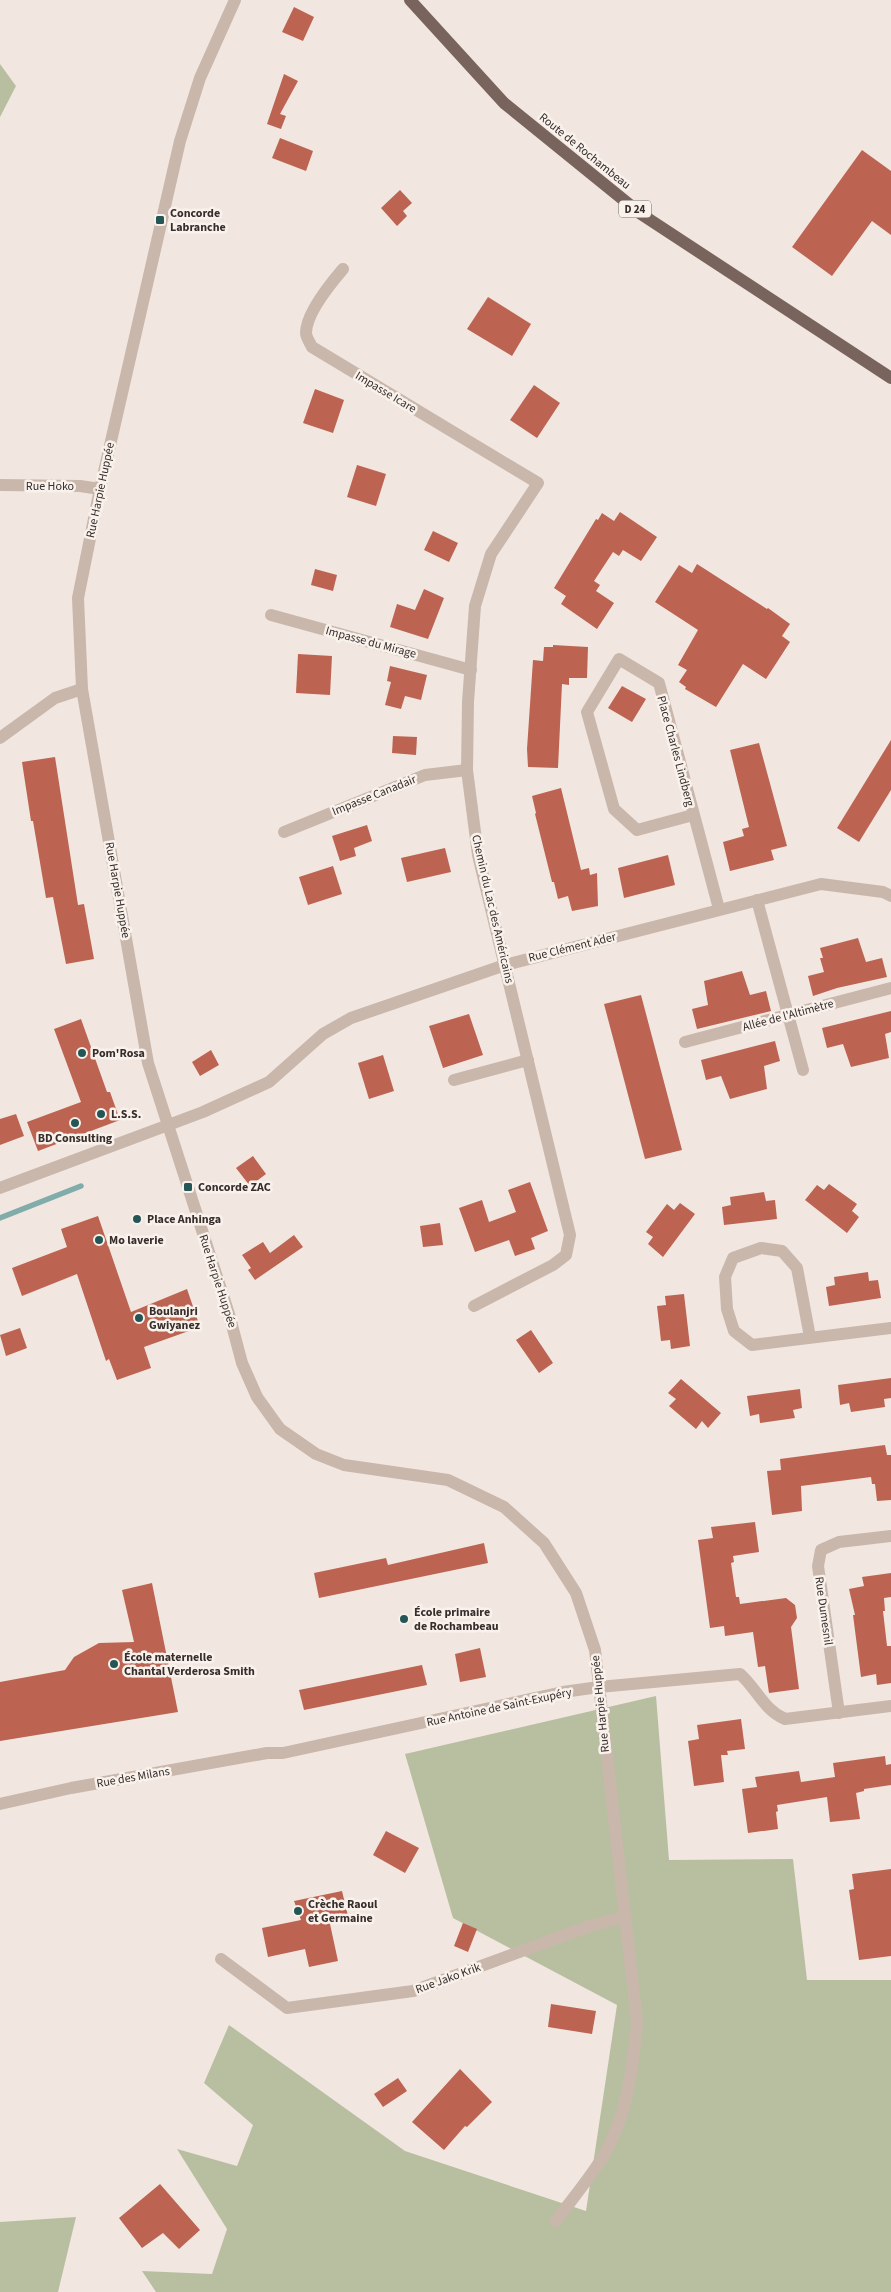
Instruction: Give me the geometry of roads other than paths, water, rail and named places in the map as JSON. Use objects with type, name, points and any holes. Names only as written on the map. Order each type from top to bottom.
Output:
[{"type":"main road","name":"Route de Rochambeau","points":[[410,0],[504,103],[641,214],[891,378]]},
{"type":"street","name":"Rue Harpie Huppée","points":[[232,1],[200,78],[180,141],[100,490],[78,598],[82,689],[148,1063],[226,1305],[242,1363],[256,1397],[280,1429],[316,1454],[344,1465],[448,1480],[504,1507],[544,1543],[576,1593],[595,1650],[637,2022],[631,2075],[622,2113],[604,2155],[556,2221]]},
{"type":"street","name":"Impasse Icare","points":[[343,269],[328,286],[309,320],[306,334],[312,348],[538,483]]},
{"type":"street","name":"Chemin du Lac des Américains","points":[[474,1306],[553,1265],[566,1255],[570,1235],[478,855],[467,770],[475,606],[491,554],[538,483]]},
{"type":"street","name":"Rue Hoko","points":[[0,486],[80,486],[100,490]]},
{"type":"street","name":"Impasse du Mirage","points":[[271,615],[471,670]]},
{"type":"street","name":"Place Charles Lindberg","points":[[693,815],[637,830],[614,809],[587,712],[620,660],[658,683],[719,909]]},
{"type":"street","points":[[0,738],[55,698],[82,689]]},
{"type":"street","name":"Impasse Canadair","points":[[284,832],[425,775],[467,770]]},
{"type":"street","name":"Rue Clément Ader","points":[[0,1188],[203,1112],[269,1082],[323,1034],[351,1018],[505,965],[821,884],[883,892],[891,896]]},
{"type":"street","points":[[757,900],[803,1070]]},
{"type":"street","name":"Allée de l'Altimètre","points":[[685,1042],[891,988]]},
{"type":"street","points":[[454,1080],[528,1060]]},
{"type":"street","points":[[810,1337],[797,1268],[782,1251],[761,1248],[733,1258],[725,1277],[727,1309],[734,1331],[752,1345],[891,1328]]},
{"type":"street","name":"Rue Dumesnil","points":[[839,1713],[818,1566],[821,1550],[838,1542],[891,1536]]},
{"type":"street","name":"Rue Antoine de Saint-Exupéry","points":[[267,1753],[282,1753],[563,1692],[740,1674],[752,1685],[767,1708],[773,1714],[785,1719],[891,1706]]},
{"type":"street","name":"Rue des Milans","points":[[0,1804],[71,1788],[267,1753]]},
{"type":"street","name":"Rue Jako Krik","points":[[221,1958],[287,2008],[413,1991],[590,1926],[624,1917]]},
{"type":"waterway","points":[[0,1218],[81,1186]]},
{"type":"place","name":"Concorde Labranche","points":[[160,220]]},
{"type":"place","name":"Pom'Rosa","points":[[82,1053]]},
{"type":"place","name":"L.S.S.","points":[[101,1114]]},
{"type":"place","name":"BD Consulting","points":[[75,1123]]},
{"type":"place","name":"Concorde ZAC","points":[[188,1187]]},
{"type":"place","name":"Place Anhinga","points":[[137,1219]]},
{"type":"place","name":"Mo laverie","points":[[99,1240]]},
{"type":"place","name":"Boulanjri Gwiyanez","points":[[139,1318]]},
{"type":"place","name":"École primaire de Rochambeau","points":[[404,1619]]},
{"type":"place","name":"École maternelle Chantal Verderosa Smith","points":[[114,1664]]},
{"type":"place","name":"Crèche Raoul et Germaine","points":[[298,1911]]}]
